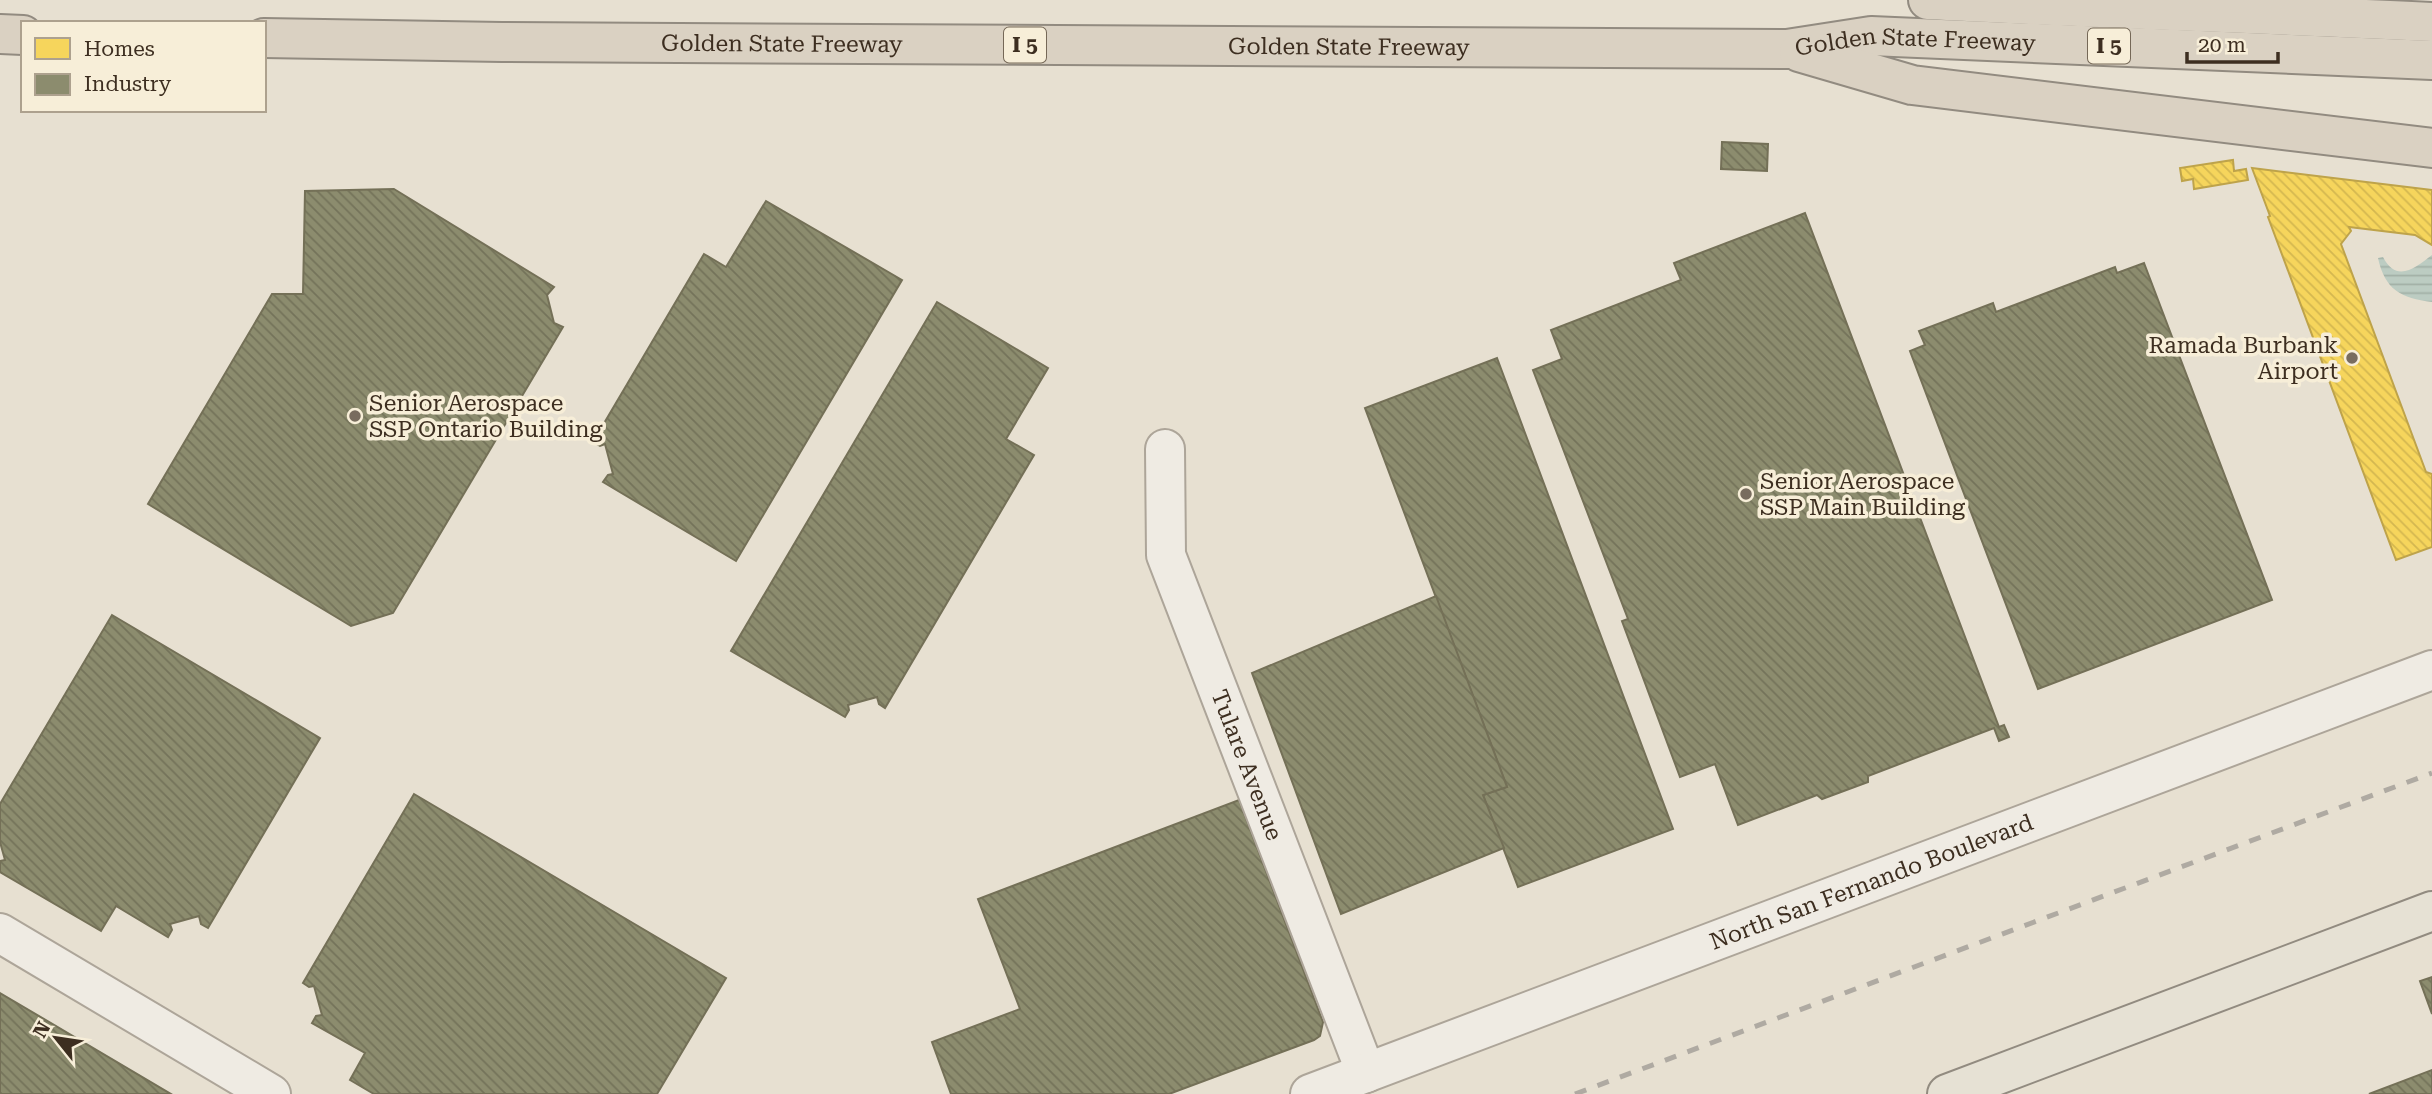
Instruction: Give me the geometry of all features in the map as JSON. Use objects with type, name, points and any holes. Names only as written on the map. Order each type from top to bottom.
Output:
[{"type":"highway","points":[[1928,0],[2432,22]]},
{"type":"highway","points":[[0,34],[21,35]]},
{"type":"highway","name":"Golden State Freeway","points":[[266,38],[516,42],[1787,49],[1871,36],[2432,60]]},
{"type":"highway","points":[[1787,49],[1912,85],[2432,148]]},
{"type":"main road","points":[[1947,1094],[2432,911]]},
{"type":"street","name":"Tulare Avenue","points":[[1165,449],[1166,555],[1366,1073]]},
{"type":"street","name":"North San Fernando Boulevard","points":[[1310,1094],[2432,670]]},
{"type":"street","points":[[0,933],[271,1094]]},
{"type":"shaded area","points":[[2432,255],[2432,302],[2411,298],[2396,290],[2385,278],[2378,258],[2383,257],[2394,270],[2407,271]]},
{"type":"building: Homes","points":[[2233,160],[2234,171],[2246,169],[2248,180],[2194,189],[2193,179],[2182,181],[2180,168]]},
{"type":"building: Homes","name":"Ramada Burbank Airport","points":[[2252,168],[2432,190],[2432,245],[2415,235],[2349,227],[2351,231],[2341,244],[2426,472],[2432,474],[2432,547],[2396,560]]},
{"type":"building: Industry","points":[[1722,142],[1768,144],[1767,171],[1721,169]]},
{"type":"building: Industry","name":"Senior Aerospace SSP Ontario Building","points":[[394,189],[554,287],[547,295],[554,323],[563,327],[393,613],[351,626],[148,504],[272,294],[303,294],[305,191]]},
{"type":"building: Industry","points":[[766,201],[902,280],[736,561],[603,482],[608,475],[613,474],[605,444],[600,446],[593,442],[704,254],[726,267]]},
{"type":"building: Industry","name":"Senior Aerospace SSP Main Building","points":[[1805,213],[1999,727],[2004,725],[2009,737],[1999,741],[1994,728],[1868,776],[1868,782],[1822,799],[1817,795],[1738,825],[1715,764],[1680,777],[1622,621],[1628,619],[1533,370],[1562,359],[1551,330],[1681,280],[1674,263]]},
{"type":"building: Industry","points":[[2144,263],[2272,600],[2038,689],[1910,351],[1925,345],[1919,331],[1993,303],[1996,312],[2115,267],[2117,273]]},
{"type":"building: Industry","points":[[937,302],[1048,368],[1006,439],[1034,455],[885,708],[879,704],[877,697],[848,705],[849,710],[845,717],[731,651]]},
{"type":"building: Industry","points":[[1497,358],[1673,829],[1518,887],[1483,795],[1507,787],[1365,408]]},
{"type":"building: Industry","points":[[1436,596],[1507,787],[1483,795],[1504,848],[1341,914],[1252,673]]},
{"type":"building: Industry","points":[[112,615],[320,738],[208,928],[201,924],[199,916],[170,924],[172,930],[168,937],[116,906],[101,931],[0,872],[0,861],[5,860],[0,842],[0,804]]},
{"type":"building: Industry","points":[[414,794],[726,978],[657,1094],[374,1094],[350,1080],[365,1053],[312,1023],[316,1016],[322,1015],[314,986],[309,987],[303,983]]},
{"type":"building: Industry","points":[[1239,800],[1323,1022],[1320,1036],[1169,1094],[951,1094],[932,1042],[1020,1009],[978,899]]},
{"type":"building: Industry","points":[[2432,977],[2432,1014],[2420,981]]},
{"type":"building: Industry","points":[[0,993],[171,1094],[0,1094]]},
{"type":"building: Industry","points":[[2432,1070],[2432,1094],[2369,1094]]},
{"type":"railway","points":[[1575,1094],[2432,773]]},
{"type":"place","name":"Ramada Burbank Airport","points":[[2352,358]]},
{"type":"place","name":"Senior Aerospace SSP Ontario Building","points":[[355,416]]},
{"type":"place","name":"Senior Aerospace SSP Main Building","points":[[1746,494]]}]
